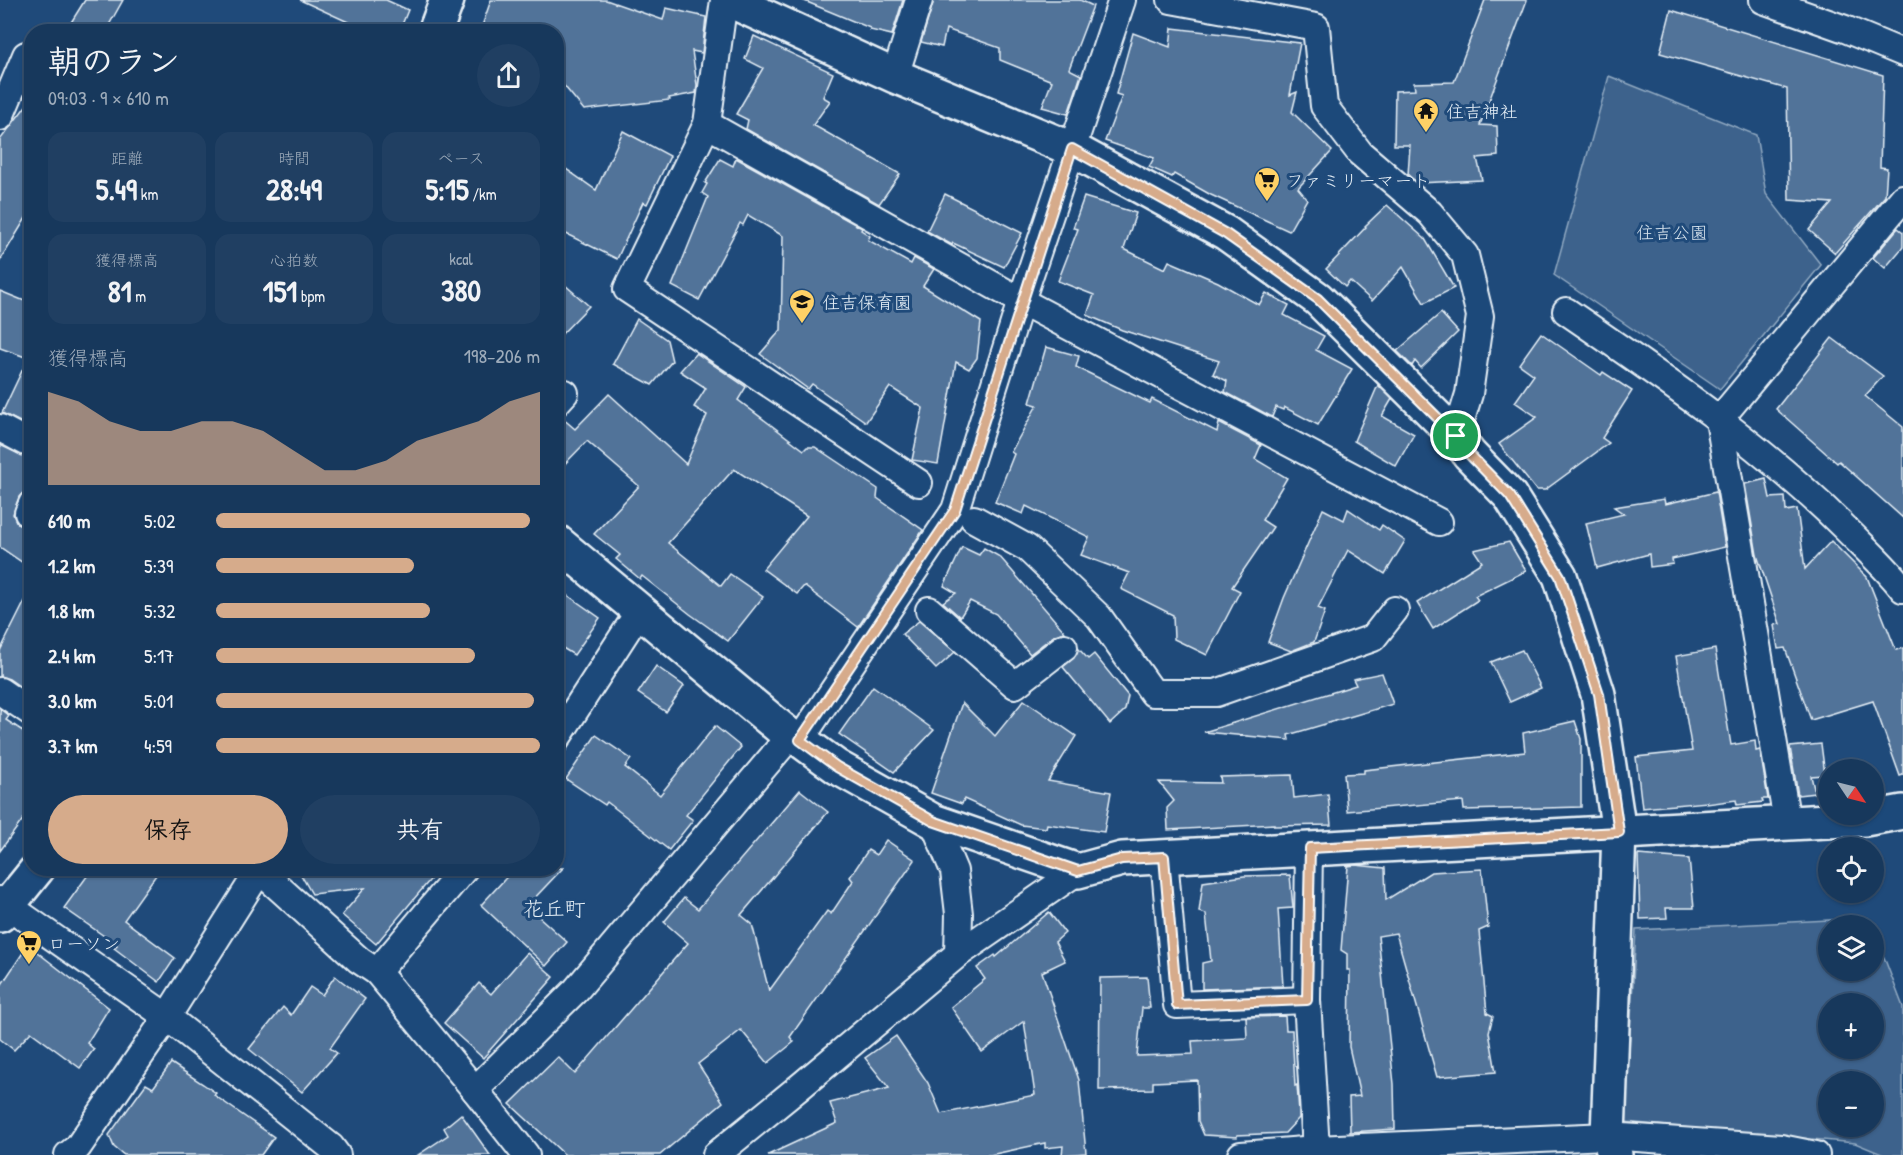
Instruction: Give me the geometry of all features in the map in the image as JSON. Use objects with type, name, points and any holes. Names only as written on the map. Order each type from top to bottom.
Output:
[{"type":"street","points":[[438,24],[447,0]]},
{"type":"street","points":[[724,0],[707,124],[627,288],[919,483]]},
{"type":"street","points":[[729,0],[896,76],[1072,149],[1226,234],[1318,299],[1456,436],[1469,454],[1510,496],[1560,576],[1599,694],[1619,832],[1612,1146]]},
{"type":"street","points":[[896,76],[919,0]]},
{"type":"street","points":[[476,1090],[576,990],[795,738],[955,510],[1122,0]]},
{"type":"street","points":[[1171,0],[1316,27],[1324,106],[1360,153],[1430,213],[1465,255],[1480,316],[1468,394],[1456,436]]},
{"type":"street","points":[[1763,0],[1845,28],[1903,53]]},
{"type":"street","points":[[0,117],[24,60]]},
{"type":"street","points":[[707,124],[1022,301],[1439,522]]},
{"type":"street","points":[[1787,822],[1719,420],[1903,198]]},
{"type":"street","points":[[1566,311],[1637,359],[1747,440],[1826,509],[1893,576],[1903,589]]},
{"type":"street","points":[[0,428],[24,441]]},
{"type":"street","points":[[974,519],[1027,548],[1099,617],[1153,693],[1216,693],[1374,638],[1395,610]]},
{"type":"street","points":[[564,548],[795,738],[837,767],[933,821],[1078,871]]},
{"type":"street","points":[[564,728],[640,610]]},
{"type":"street","points":[[929,610],[1015,685],[1064,647]]},
{"type":"street","points":[[0,691],[24,708]]},
{"type":"street","points":[[716,1155],[958,954],[1078,871],[1122,859],[1865,819],[1903,812]]},
{"type":"street","points":[[933,821],[954,871],[959,914],[958,954]]},
{"type":"street","points":[[1310,848],[1307,1000],[1316,1149]]},
{"type":"street","points":[[1164,857],[1177,1005],[1307,1000]]},
{"type":"street","points":[[31,876],[3,907],[166,1017],[331,1147],[337,1155]]},
{"type":"street","points":[[78,1152],[256,876]]},
{"type":"street","points":[[268,876],[359,960],[377,972],[476,1090],[526,1155]]},
{"type":"street","points":[[377,972],[458,876]]},
{"type":"street","points":[[1241,1155],[1316,1149],[1612,1146],[1781,1148],[1816,1155]]},
{"type":"green space","name":"住吉公園","points":[[1609,76],[1756,135],[1766,194],[1821,265],[1720,389],[1554,275]]},
{"type":"green space","points":[[1818,921],[1818,981],[1884,981],[1884,957],[1903,1007],[1903,1155],[1884,1155],[1855,1143],[1625,1122],[1636,930]]},
{"type":"building","points":[[85,0],[123,0],[110,24],[70,24]]},
{"type":"building","points":[[300,0],[386,0],[408,10],[402,24],[352,24]]},
{"type":"building","points":[[491,0],[606,0],[663,20],[666,8],[706,17],[702,53],[692,51],[696,93],[669,98],[670,100],[584,110],[564,86],[564,24],[483,24]]},
{"type":"building","points":[[802,0],[903,0],[892,35],[870,30],[870,28]]},
{"type":"building","points":[[934,0],[1080,0],[1093,6],[1069,69],[1081,75],[1068,114],[1042,107],[1052,81],[1000,60],[1000,48],[946,29],[942,47],[921,42]]},
{"type":"building","points":[[1485,0],[1527,0],[1480,125],[1497,126],[1498,156],[1477,158],[1482,180],[1418,183],[1408,175],[1410,145],[1394,145],[1395,91],[1415,90],[1414,83],[1454,82]]},
{"type":"building","points":[[1671,10],[1883,75],[1880,167],[1887,168],[1885,196],[1835,253],[1809,230],[1832,203],[1789,200],[1787,89],[1660,53]]},
{"type":"building","points":[[1172,28],[1300,43],[1290,95],[1297,92],[1292,112],[1332,151],[1298,188],[1307,199],[1289,231],[1211,195],[1174,174],[1172,177],[1149,167],[1154,158],[1105,141],[1122,96],[1116,94],[1133,33],[1170,47]]},
{"type":"building","points":[[754,36],[833,73],[823,97],[830,101],[813,125],[900,174],[879,204],[746,129],[748,120],[736,114],[763,68],[745,59]]},
{"type":"building","points":[[24,108],[24,221],[0,261],[0,140]]},
{"type":"building","points":[[623,131],[670,156],[647,204],[643,202],[617,259],[564,233],[564,168],[596,190]]},
{"type":"building","points":[[736,158],[862,228],[861,230],[870,236],[868,240],[911,264],[914,258],[934,269],[923,286],[981,322],[977,358],[969,369],[956,362],[938,464],[912,460],[923,408],[890,387],[866,422],[812,384],[808,389],[760,354],[781,330],[783,236],[748,215],[743,225],[740,223],[699,300],[672,286],[708,197],[702,193],[707,184],[705,183],[720,159],[733,166]]},
{"type":"building","points":[[945,194],[1022,233],[1004,267],[953,243],[952,245],[927,231]]},
{"type":"building","points":[[1084,197],[1136,213],[1124,249],[1165,269],[1169,261],[1218,282],[1259,305],[1266,293],[1289,305],[1284,315],[1324,336],[1316,350],[1352,369],[1318,425],[1284,407],[1283,410],[1276,407],[1272,417],[1225,392],[1227,381],[1213,374],[1219,361],[1122,330],[1087,315],[1094,295],[1058,281],[1078,229],[1073,228]]},
{"type":"building","points":[[1387,205],[1425,239],[1454,288],[1424,303],[1403,267],[1372,301],[1350,281],[1345,287],[1326,269]]},
{"type":"building","points":[[1898,228],[1903,232],[1903,247],[1885,268],[1873,258]]},
{"type":"building","points":[[564,284],[589,306],[564,332]]},
{"type":"building","points":[[0,291],[24,301],[24,357],[0,348]]},
{"type":"building","points":[[1441,313],[1458,332],[1421,368],[1415,361],[1412,366],[1397,351]]},
{"type":"building","points":[[637,319],[667,340],[672,361],[652,385],[613,364]]},
{"type":"building","points":[[1541,333],[1601,375],[1603,372],[1632,391],[1602,438],[1609,443],[1545,490],[1536,490],[1499,444],[1537,417],[1515,402],[1534,375],[1519,364]]},
{"type":"building","points":[[1832,338],[1883,376],[1865,396],[1903,427],[1903,518],[1776,409]]},
{"type":"building","points":[[1046,347],[1079,356],[1076,367],[1150,403],[1152,399],[1217,432],[1219,423],[1261,445],[1255,459],[1287,478],[1262,520],[1273,527],[1232,587],[1240,591],[1207,655],[1174,639],[1173,615],[1121,589],[1129,573],[1081,555],[1089,537],[1026,506],[1023,514],[995,502],[1014,454],[1011,452],[1037,405],[1030,403]]},
{"type":"building","points":[[696,353],[746,387],[738,400],[804,450],[807,447],[815,447],[878,489],[877,498],[923,530],[858,627],[804,586],[797,594],[763,569],[807,516],[734,469],[668,543],[721,586],[730,574],[763,597],[728,641],[642,576],[640,579],[616,559],[620,555],[594,534],[639,486],[587,441],[564,465],[564,420],[575,429],[609,394],[686,464],[707,415],[694,407],[706,388],[680,371]]},
{"type":"building","points":[[24,366],[24,424],[2,413]]},
{"type":"building","points":[[1378,385],[1392,399],[1382,416],[1414,434],[1396,466],[1354,441]]},
{"type":"building","points":[[0,445],[24,456],[24,492],[19,497],[13,514],[16,521],[24,526],[24,564],[0,547]]},
{"type":"building","points":[[1766,479],[1770,498],[1785,497],[1786,511],[1797,509],[1805,569],[1831,541],[1867,577],[1896,650],[1903,648],[1903,775],[1900,776],[1873,701],[1811,720],[1785,648],[1778,649],[1774,625],[1780,624],[1757,555],[1745,484]]},
{"type":"building","points":[[1716,492],[1725,547],[1672,559],[1673,564],[1650,567],[1649,554],[1597,568],[1586,523],[1624,514],[1614,507],[1664,499],[1665,504]]},
{"type":"building","points":[[1323,509],[1344,520],[1348,509],[1379,530],[1382,525],[1405,541],[1385,574],[1348,550],[1318,608],[1325,611],[1314,642],[1291,651],[1268,642],[1284,598]]},
{"type":"building","points":[[1509,542],[1526,571],[1475,596],[1478,600],[1433,629],[1417,603],[1482,562],[1474,550]]},
{"type":"building","points":[[962,547],[979,555],[984,548],[1000,557],[1065,632],[1055,635],[1030,654],[996,614],[970,601],[960,617],[943,602],[956,593],[944,586]]},
{"type":"building","points":[[564,593],[600,618],[574,655],[564,649]]},
{"type":"building","points":[[24,603],[24,689],[0,676],[0,651]]},
{"type":"building","points":[[919,621],[955,652],[936,669],[902,634]]},
{"type":"building","points":[[1078,648],[1088,659],[1094,654],[1128,696],[1125,710],[1110,724],[1063,667],[1074,658]]},
{"type":"building","points":[[1715,649],[1731,745],[1755,741],[1756,751],[1760,750],[1768,799],[1762,799],[1763,802],[1737,805],[1736,800],[1642,808],[1636,757],[1692,751],[1676,656]]},
{"type":"building","points":[[1522,650],[1541,688],[1510,702],[1491,662]]},
{"type":"building","points":[[656,666],[684,686],[666,712],[638,693]]},
{"type":"building","points":[[1382,673],[1393,704],[1288,735],[1289,740],[1204,732],[1356,685],[1353,679]]},
{"type":"building","points":[[873,686],[934,730],[894,772],[839,734]]},
{"type":"building","points":[[1024,700],[1076,736],[1048,781],[1111,792],[1104,832],[1047,824],[1046,828],[1021,825],[964,799],[962,804],[931,793],[962,703],[995,736]]},
{"type":"building","points":[[0,709],[9,716],[6,720],[24,732],[24,818],[0,851]]},
{"type":"building","points":[[1575,721],[1581,739],[1581,807],[1464,810],[1463,801],[1347,811],[1344,774],[1525,752],[1523,733]]},
{"type":"building","points":[[715,726],[741,747],[686,815],[693,820],[669,850],[607,802],[605,805],[566,779],[596,735],[631,759],[625,767],[660,795]]},
{"type":"building","points":[[1821,744],[1823,759],[1818,759],[1818,776],[1811,776],[1815,793],[1798,795],[1790,747]]},
{"type":"building","points":[[1292,775],[1294,798],[1328,794],[1331,825],[1274,826],[1274,824],[1168,830],[1167,808],[1174,801],[1159,782],[1221,783],[1220,777]]},
{"type":"building","points":[[800,790],[828,812],[741,915],[752,924],[769,991],[827,911],[831,914],[853,881],[850,877],[868,850],[876,855],[886,840],[915,860],[790,1037],[794,1042],[768,1063],[741,1030],[698,1064],[723,1102],[660,1155],[565,1155],[510,1104],[558,1057],[575,1074],[688,943],[664,922],[684,898],[698,909]]},
{"type":"building","points":[[1638,855],[1689,859],[1694,908],[1666,908],[1667,918],[1640,919]]},
{"type":"building","points":[[1348,866],[1385,868],[1386,900],[1431,872],[1482,869],[1488,927],[1479,931],[1487,1013],[1493,1016],[1489,1032],[1496,1072],[1437,1077],[1396,933],[1378,936],[1394,1084],[1395,1129],[1350,1132],[1349,1097],[1360,1096],[1349,1047],[1350,970],[1347,970],[1347,954],[1341,950]]},
{"type":"building","points":[[1290,875],[1293,908],[1278,909],[1283,986],[1202,989],[1202,963],[1211,961],[1206,914],[1199,912],[1203,882],[1244,876]]},
{"type":"building","points":[[87,876],[155,876],[124,920],[175,958],[159,982],[114,948],[117,945],[64,908]]},
{"type":"building","points":[[302,876],[433,876],[376,944],[342,915],[365,888],[312,894]]},
{"type":"building","points":[[508,876],[555,876],[527,906],[567,942],[546,966],[481,905]]},
{"type":"building","points":[[1049,912],[1065,933],[1055,942],[1065,961],[1042,972],[1079,1080],[1086,1153],[1062,1155],[1063,1146],[1045,1148],[1045,1143],[990,1155],[768,1155],[837,1123],[830,1103],[889,1088],[865,1058],[896,1036],[928,1083],[941,1114],[1035,1095],[1024,1021],[982,1052],[951,1007],[985,979],[977,968],[995,955],[996,957]]},
{"type":"building","points":[[28,945],[109,1008],[87,1043],[94,1049],[80,1068],[31,1032],[14,1050],[0,1039],[0,987]]},
{"type":"building","points":[[527,953],[554,977],[483,1058],[444,1023],[479,983],[491,994]]},
{"type":"building","points":[[335,976],[365,999],[330,1048],[337,1053],[302,1092],[249,1049],[283,1007],[291,1015],[310,987],[322,995]]},
{"type":"building","points":[[1147,977],[1150,1008],[1142,1008],[1137,1056],[1193,1054],[1192,1041],[1247,1038],[1246,1017],[1285,1016],[1286,1030],[1292,1030],[1299,1118],[1285,1133],[1237,1135],[1237,1137],[1204,1135],[1198,1121],[1197,1080],[1153,1082],[1153,1089],[1099,1090],[1100,978]]},
{"type":"building","points":[[171,1063],[216,1093],[214,1095],[274,1137],[261,1155],[124,1155],[114,1147],[109,1135],[146,1084],[153,1088]]},
{"type":"building","points":[[461,1114],[490,1155],[418,1155],[448,1135],[444,1128]]},
{"type":"place","name":"住吉神社","points":[[1426,134]]},
{"type":"place","name":"ファミリーマート","points":[[1267,203]]},
{"type":"place","name":"住吉保育園","points":[[802,325]]},
{"type":"place","name":"ローソン","points":[[29,966]]},
{"type":"district","name":"花丘町","points":[[554,908]]},
{"type":"route","points":[[1072,149],[1226,234],[1318,299],[1456,436],[1469,454],[1510,496],[1560,576],[1599,694],[1619,832],[1310,848],[1307,1000],[1177,1005],[1164,857],[1122,859],[1078,871],[933,821],[837,767],[800,740],[955,510],[1072,149]]}]
